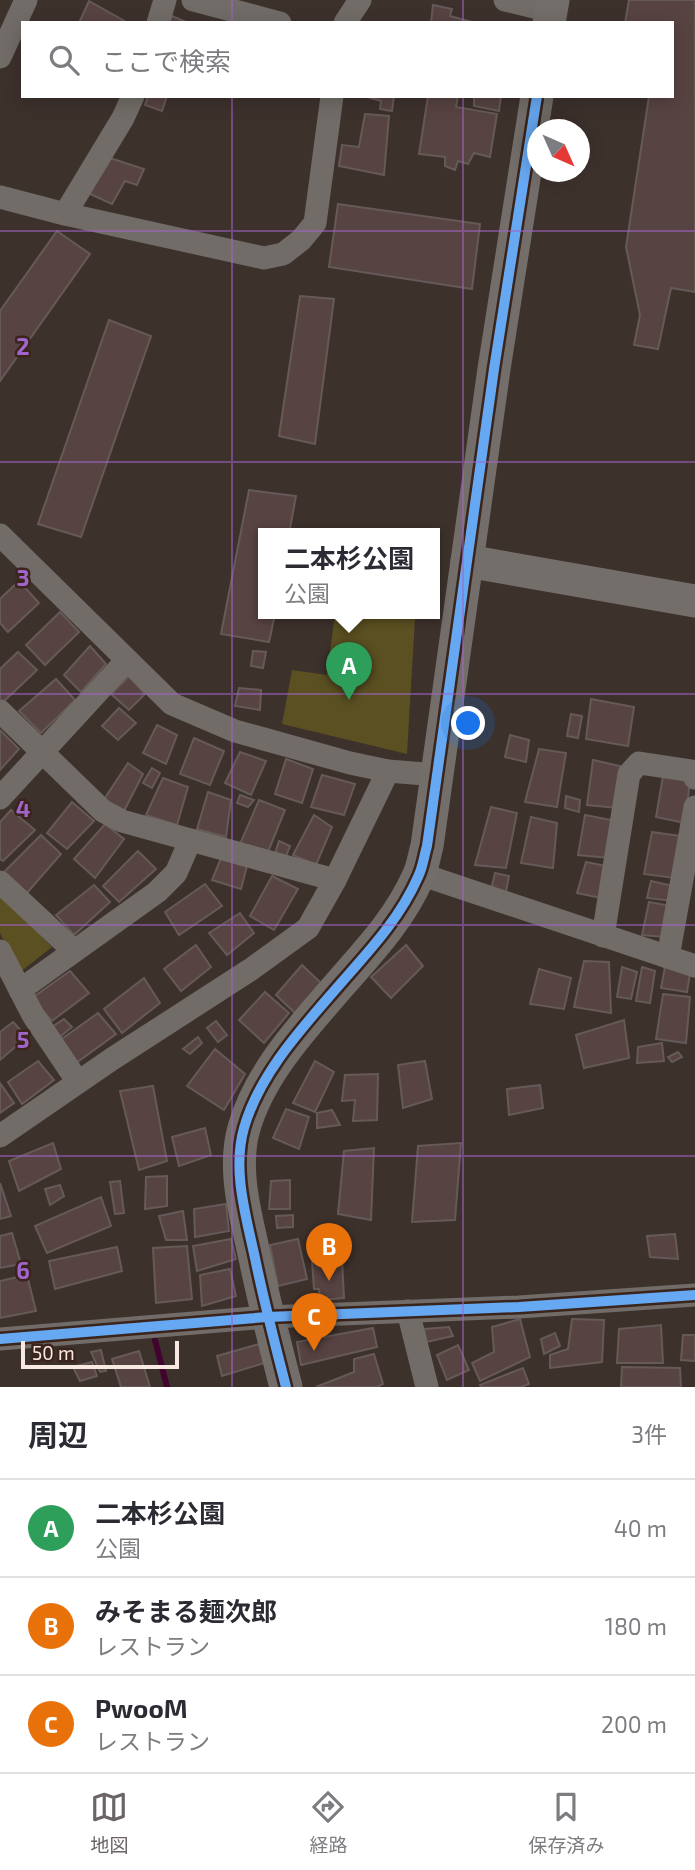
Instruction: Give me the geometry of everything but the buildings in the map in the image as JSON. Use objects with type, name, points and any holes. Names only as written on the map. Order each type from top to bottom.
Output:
[{"type":"street","points":[[0,57],[26,0]]},
{"type":"street","points":[[159,21],[165,0]]},
{"type":"street","points":[[193,0],[272,21]]},
{"type":"street","points":[[346,21],[360,0]]},
{"type":"street","points":[[505,0],[551,11]]},
{"type":"street","points":[[65,214],[123,118],[132,98]]},
{"type":"street","points":[[0,197],[264,258],[283,254],[301,240],[315,223],[332,98]]},
{"type":"street","points":[[286,1387],[267,1317],[242,1198],[240,1161],[243,1130],[258,1093],[274,1067],[298,1033],[386,930],[404,905],[420,874],[427,846],[514,233],[537,98]]},
{"type":"street","points":[[0,535],[172,704],[236,731],[350,763],[387,771],[437,775]]},
{"type":"street","points":[[467,561],[695,601]]},
{"type":"street","points":[[0,798],[127,660]]},
{"type":"street","points":[[0,711],[103,811],[121,821],[335,880]]},
{"type":"street","points":[[603,936],[629,775],[639,763],[692,771],[695,778]]},
{"type":"street","points":[[0,1136],[250,970],[308,928],[335,880],[387,771]]},
{"type":"street","points":[[668,957],[695,807]]},
{"type":"street","points":[[20,990],[157,892],[176,873],[190,841]]},
{"type":"street","points":[[420,874],[695,966]]},
{"type":"street","points":[[0,882],[74,951]]},
{"type":"street","points":[[0,951],[33,1015],[78,1082]]},
{"type":"street","points":[[0,1339],[267,1317],[519,1307],[695,1295]]},
{"type":"street","points":[[408,1311],[427,1387]]},
{"type":"shaded area","points":[[334,619],[415,619],[407,754],[282,724],[292,670],[327,675]]},
{"type":"shaded area","points":[[0,895],[52,947],[19,973],[0,933]]},
{"type":"waterway","points":[[155,1340],[167,1387]]},
{"type":"cycle path","points":[[286,1387],[244,1209],[239,1160],[244,1128],[251,1107],[272,1069],[298,1033],[393,920],[420,873],[427,846],[494,369],[537,98]]},
{"type":"cycle path","points":[[0,1339],[267,1317],[519,1307],[695,1295]]},
{"type":"place","name":"二本杉公園","points":[[349,700]]},
{"type":"place","name":"みそまる麺次郎","points":[[329,1281]]},
{"type":"place","name":"PwooM","points":[[314,1351]]}]
